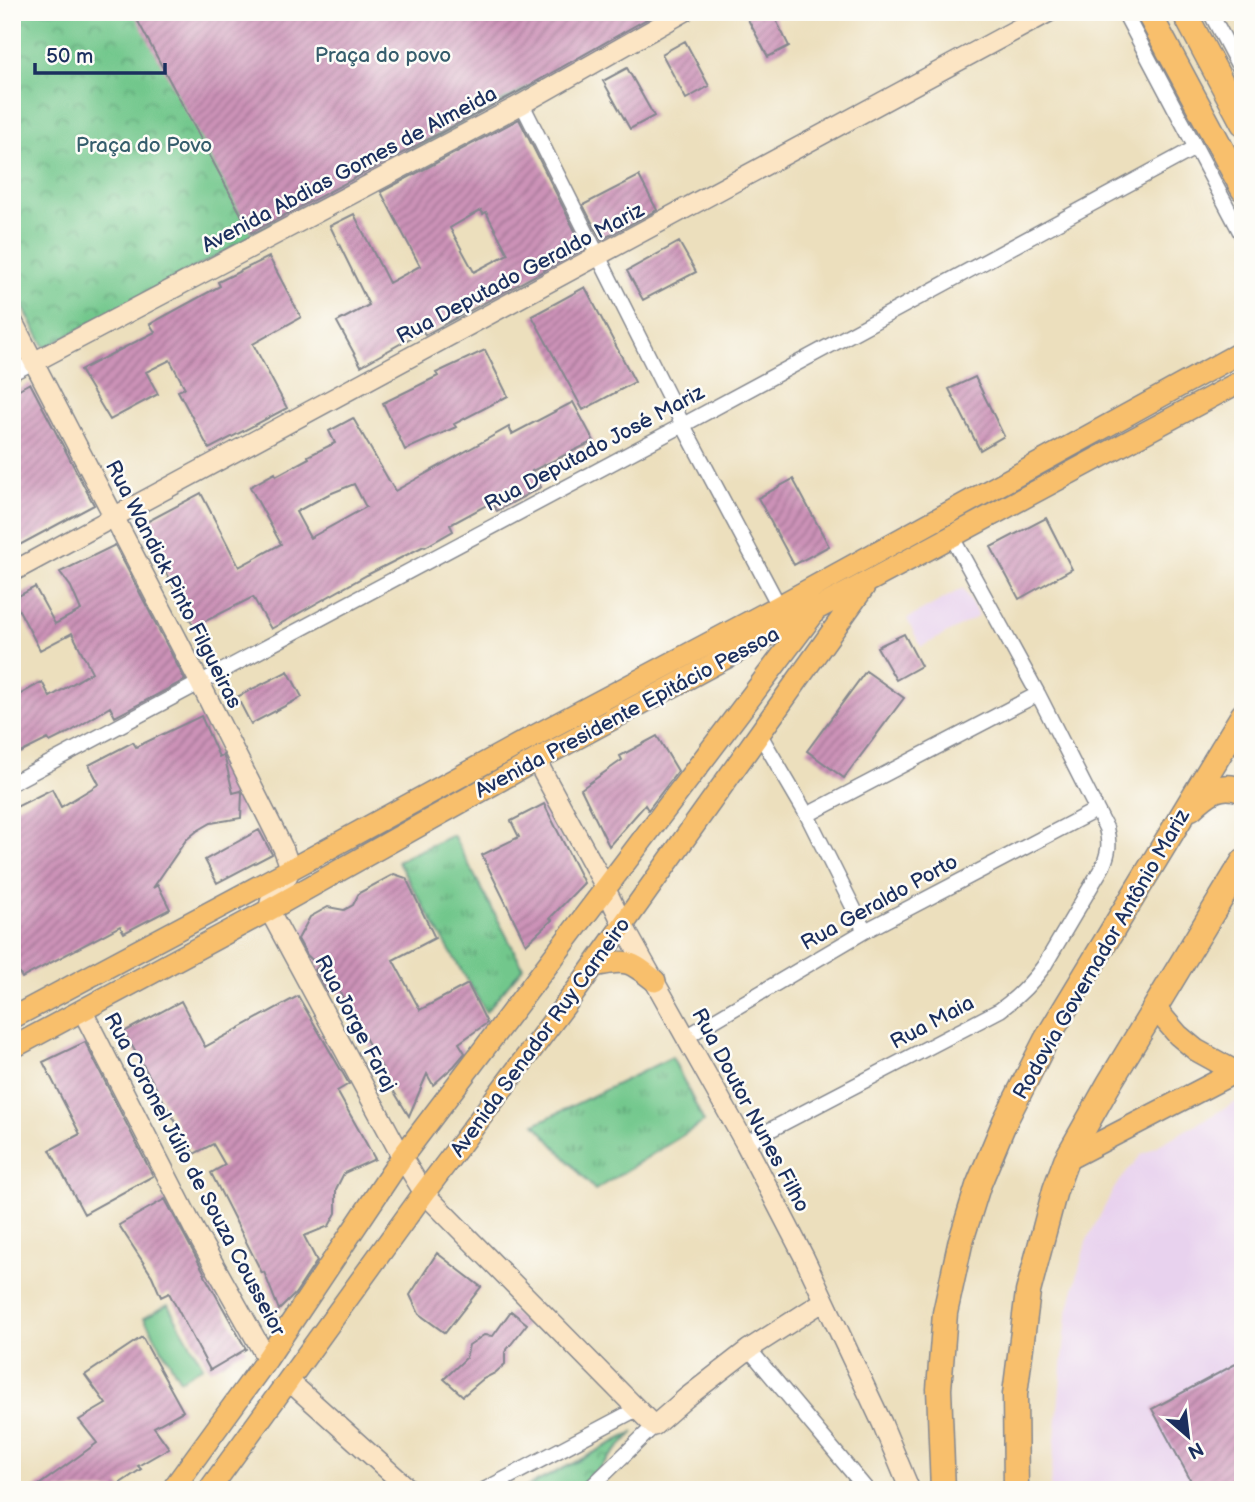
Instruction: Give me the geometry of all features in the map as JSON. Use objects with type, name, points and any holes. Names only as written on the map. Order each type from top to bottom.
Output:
[{"type":"highway","points":[[1148,12],[1243,189]]},
{"type":"highway","points":[[1184,12],[1243,123]]},
{"type":"highway","name":"Rodovia Governador Antônio Mariz","points":[[943,1490],[939,1389],[945,1313],[960,1244],[978,1186],[1005,1121],[1046,1040],[1243,715]]},
{"type":"highway","points":[[1173,828],[1199,801],[1215,790],[1234,787],[1243,791]]},
{"type":"highway","points":[[1016,1490],[1015,1394],[1028,1292],[1055,1190],[1066,1160],[1237,872],[1243,855]]},
{"type":"main road","name":"Avenida Presidente Epitácio Pessoa","points":[[12,1018],[779,606],[1243,351]]},
{"type":"main road","name":"Avenida Presidente Epitácio Pessoa","points":[[12,1048],[269,910],[536,760],[1243,380]]},
{"type":"main road","points":[[816,610],[832,577]]},
{"type":"main road","name":"Avenida Senador Ruy Carneiro","points":[[209,1490],[594,966],[867,582]]},
{"type":"main road","name":"Avenida Senador Ruy Carneiro","points":[[172,1490],[267,1359],[402,1157],[816,610]]},
{"type":"main road","points":[[297,866],[315,884]]},
{"type":"main road","points":[[594,966],[624,961],[638,967],[654,981]]},
{"type":"main road","points":[[1155,1008],[1178,1035],[1196,1050],[1239,1070]]},
{"type":"main road","points":[[1066,1160],[1239,1070]]},
{"type":"street","name":"Avenida Abdias Gomes de Almeida","points":[[34,362],[522,104],[684,12]]},
{"type":"street","name":"Rua Deputado Geraldo Mariz","points":[[12,572],[1049,12]]},
{"type":"street","points":[[1124,12],[1243,237]]},
{"type":"street","points":[[1210,12],[1243,74]]},
{"type":"street","points":[[522,104],[683,425],[779,606]]},
{"type":"street","name":"Rua Deputado José Mariz","points":[[12,783],[1195,148]]},
{"type":"street","name":"Rua Wandick Pinto Filgueiras","points":[[12,320],[283,848],[297,866]]},
{"type":"street","points":[[12,373],[34,362]]},
{"type":"street","name":"Rua Maia","points":[[745,1143],[1000,1010],[1014,999],[1033,982],[1044,966],[1103,866],[1109,851],[1110,840],[1106,828],[1038,694],[952,537]]},
{"type":"street","points":[[807,815],[1038,694]]},
{"type":"street","points":[[759,733],[807,815],[865,931]]},
{"type":"street","name":"Rua Doutor Nunes Filho","points":[[536,760],[623,925],[745,1143],[804,1257],[882,1423],[910,1490]]},
{"type":"street","name":"Rua Geraldo Porto","points":[[686,1037],[865,931],[1096,810]]},
{"type":"street","points":[[269,910],[269,902],[276,890],[297,866]]},
{"type":"street","name":"Rua Jorge Faraj","points":[[269,910],[424,1194],[654,1426]]},
{"type":"street","name":"Rua Coronel Júlio de Souza Cousseior","points":[[82,1010],[194,1229],[267,1359]]},
{"type":"street","points":[[588,1490],[686,1398],[750,1349],[824,1301]]},
{"type":"street","points":[[750,1349],[867,1490]]},
{"type":"street","points":[[289,1381],[410,1490]]},
{"type":"street","points":[[484,1490],[637,1409]]},
{"type":"shaded area","points":[[963,588],[979,616],[921,647],[907,619]]},
{"type":"shaded area","points":[[1243,1098],[1243,1490],[1050,1490],[1067,1316],[1086,1242],[1115,1187],[1141,1155]]},
{"type":"green space","name":"Praça do Povo","points":[[12,12],[671,12],[45,348],[12,286]]},
{"type":"green space","points":[[453,835],[523,967],[486,1012],[397,861]]},
{"type":"green space","points":[[672,1057],[704,1122],[595,1190],[535,1124]]},
{"type":"green space","points":[[168,1305],[203,1366],[180,1380],[144,1318]]},
{"type":"green space","points":[[634,1432],[578,1490],[521,1490]]},
{"type":"building","points":[[133,12],[659,12],[516,93],[251,233]]},
{"type":"building","points":[[744,12],[772,12],[789,46],[768,57]]},
{"type":"building","points":[[685,41],[709,86],[686,99],[662,54]]},
{"type":"building","points":[[627,68],[654,116],[630,129],[603,81]]},
{"type":"building","points":[[519,119],[584,249],[425,335],[423,331],[361,366],[337,322],[369,305],[330,226],[354,214],[389,283],[420,266],[381,192]],"holes":[[[481,210],[483,214],[486,212],[508,254],[474,272],[450,228]]]},
{"type":"building","points":[[639,176],[657,210],[601,240],[583,205]]},
{"type":"building","points":[[679,242],[696,272],[643,300],[627,271]]},
{"type":"building","points":[[269,257],[301,317],[253,344],[287,408],[209,449],[178,391],[185,388],[170,360],[146,372],[158,394],[110,420],[80,370],[155,332],[150,324],[220,286],[218,282]]},
{"type":"building","points":[[585,287],[635,382],[583,410],[532,316]]},
{"type":"building","points":[[485,350],[508,396],[454,424],[456,427],[405,450],[383,403],[438,376],[436,373]]},
{"type":"building","points":[[975,377],[1004,436],[980,450],[949,389]]},
{"type":"building","points":[[30,383],[94,505],[12,549],[12,393]]},
{"type":"building","points":[[573,402],[594,441],[532,471],[541,487],[497,511],[492,502],[450,525],[453,531],[271,629],[253,597],[194,627],[141,525],[201,493],[239,567],[281,544],[250,487],[275,473],[276,476],[335,443],[329,431],[353,418],[395,491],[509,427],[512,434]],"holes":[[[354,484],[366,507],[310,538],[296,512]]]},
{"type":"building","points":[[793,479],[829,546],[794,565],[758,498]]},
{"type":"building","points":[[1046,518],[1072,569],[1019,599],[991,547]]},
{"type":"building","points":[[115,545],[185,680],[115,717],[110,707],[50,742],[48,739],[12,755],[12,699],[42,682],[50,697],[92,672],[72,633],[40,650],[13,599],[35,587],[55,624],[81,610],[71,587],[60,572]]},
{"type":"building","points":[[904,634],[921,666],[896,680],[877,647]]},
{"type":"building","points":[[288,671],[302,697],[251,724],[237,697]]},
{"type":"building","points":[[866,671],[904,698],[844,778],[807,751]]},
{"type":"building","points":[[201,716],[219,757],[223,755],[233,793],[242,793],[241,818],[211,823],[186,840],[153,888],[158,885],[170,909],[124,933],[120,926],[22,978],[12,960],[12,809],[52,789],[61,807],[99,784],[89,765],[133,742],[136,747]]},
{"type":"building","points":[[657,736],[678,771],[648,810],[645,805],[609,846],[581,789],[622,760],[620,756]]},
{"type":"building","points":[[544,804],[584,883],[550,918],[552,920],[526,944],[482,855],[519,837],[511,821]]},
{"type":"building","points":[[259,830],[272,854],[217,883],[205,860]]},
{"type":"building","points":[[394,874],[406,878],[435,938],[393,960],[420,1010],[468,984],[487,1023],[459,1043],[465,1053],[433,1085],[427,1074],[409,1116],[380,1069],[382,1068],[338,989],[329,993],[326,991],[315,970],[319,966],[307,955],[298,939],[310,917],[328,907],[344,910],[353,905],[359,893]]},
{"type":"building","points":[[298,996],[349,1084],[337,1091],[375,1159],[344,1173],[336,1189],[336,1213],[329,1226],[304,1236],[317,1261],[295,1294],[279,1310],[264,1272],[262,1273],[211,1173],[225,1165],[213,1144],[194,1154],[124,1032],[181,1001],[205,1047]]},
{"type":"building","points":[[85,1042],[153,1176],[84,1214],[50,1150],[80,1134],[43,1062]]},
{"type":"building","points":[[165,1199],[246,1349],[210,1370],[169,1293],[161,1297],[152,1276],[119,1225]]},
{"type":"building","points":[[437,1253],[481,1287],[445,1333],[419,1314],[410,1295]]},
{"type":"building","points":[[511,1311],[527,1324],[505,1352],[505,1364],[463,1396],[444,1379],[466,1358],[469,1345],[484,1335],[493,1336]]},
{"type":"building","points":[[142,1337],[183,1411],[154,1427],[169,1448],[138,1466],[141,1469],[119,1484],[123,1490],[32,1490],[97,1443],[79,1420],[106,1404],[85,1375]]},
{"type":"building","points":[[1243,1360],[1243,1490],[1196,1490],[1152,1409]]},
{"type":"park label","name":"Praça do povo","points":[[383,55]]}]
